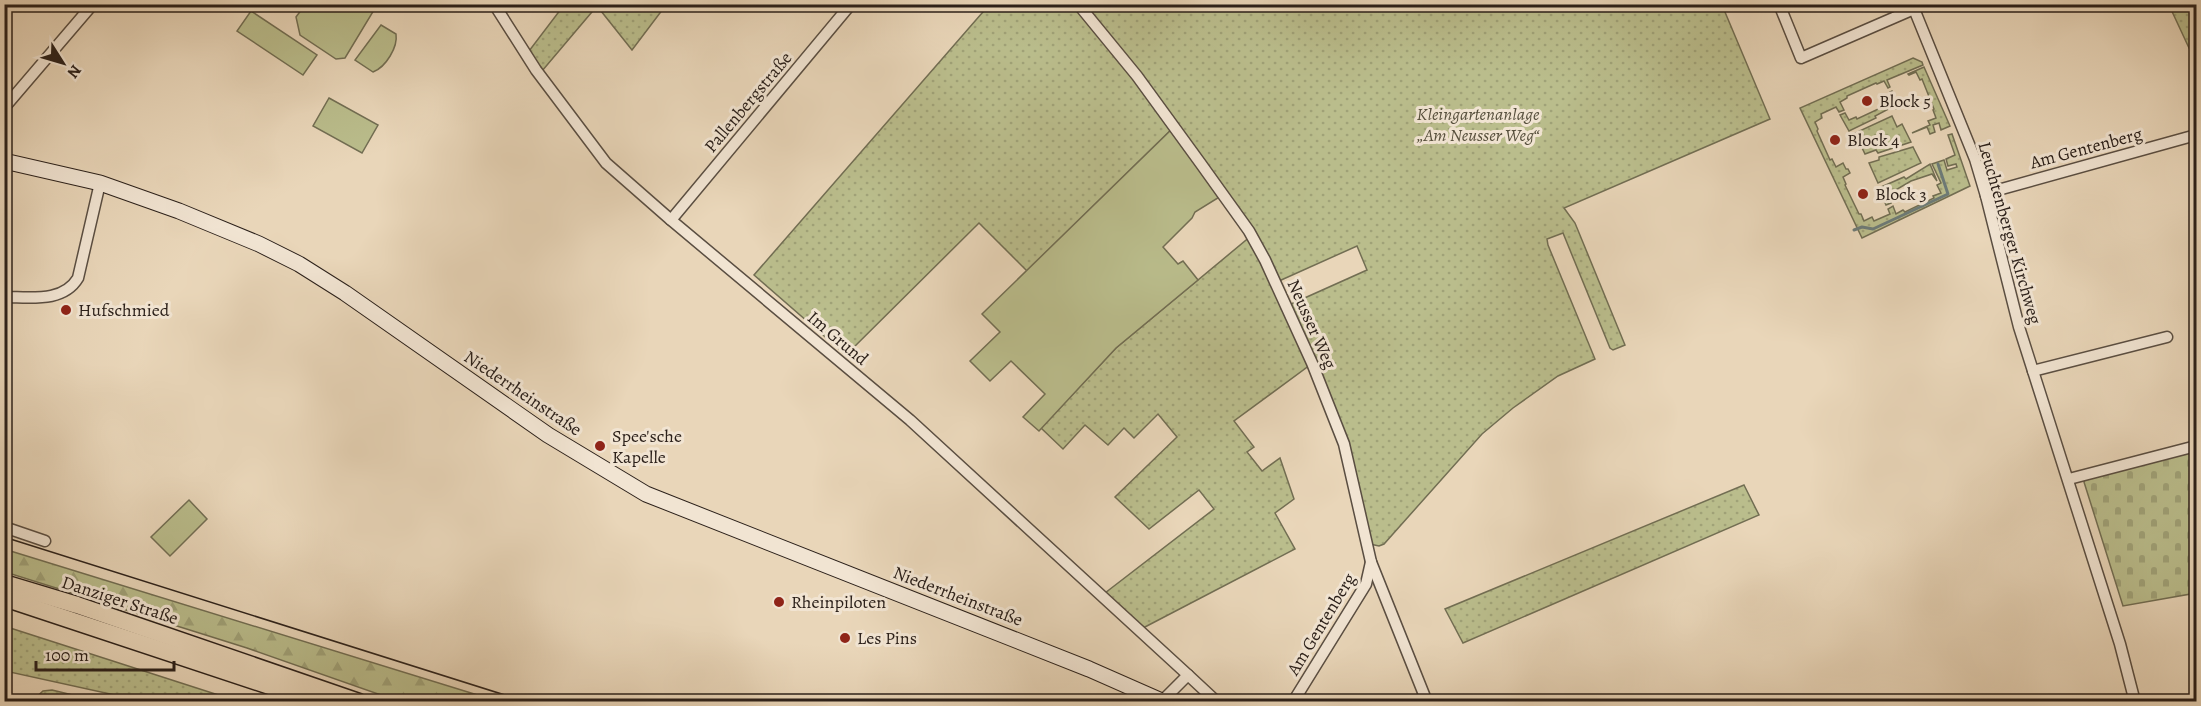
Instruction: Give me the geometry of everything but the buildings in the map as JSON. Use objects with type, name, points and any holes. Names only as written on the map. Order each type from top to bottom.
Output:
[{"type":"main road","name":"Danziger Straße","points":[[4,583],[77,605],[359,702]]},
{"type":"main road","name":"Danziger Straße","points":[[4,598],[318,702]]},
{"type":"street","points":[[4,108],[93,4]]},
{"type":"street","name":"Im Grund","points":[[494,4],[536,70],[606,163],[910,420],[1188,675]]},
{"type":"street","name":"Pallenbergstraße","points":[[671,220],[851,4]]},
{"type":"street","name":"Neusser Weg","points":[[1078,4],[1137,76],[1249,231],[1265,260],[1308,353],[1344,444],[1371,562],[1427,702]]},
{"type":"street","points":[[1779,4],[1801,58],[1913,7]]},
{"type":"street","name":"Leuchtenberger Kirchweg","points":[[1913,7],[1975,159],[2019,327],[2069,479],[2120,644],[2135,702]]},
{"type":"street","name":"Am Gentenberg","points":[[1986,196],[1998,190],[2196,135]]},
{"type":"street","name":"Niederrheinstraße","points":[[4,161],[100,183],[205,221],[299,264],[345,293],[548,435],[646,494],[1089,669],[1163,701],[1188,675]]},
{"type":"street","points":[[4,297],[42,297],[62,294],[72,288],[78,278],[100,183]]},
{"type":"street","points":[[2033,371],[2167,337]]},
{"type":"street","points":[[2069,479],[2196,446]]},
{"type":"street","points":[[4,527],[45,541]]},
{"type":"street","name":"Am Gentenberg","points":[[1293,702],[1365,584],[1371,562]]},
{"type":"street","points":[[1188,675],[1217,702]]},
{"type":"green space","points":[[305,5],[377,5],[345,58],[336,59],[300,35],[296,17]]},
{"type":"green space","points":[[564,5],[666,5],[632,50],[597,6],[542,71],[529,51]]},
{"type":"green space","points":[[989,5],[1074,5],[1173,128],[1027,271],[979,223],[846,355],[754,275]]},
{"type":"green space","name":"Kleingartenanlage „Am Neusser Weg“","points":[[1081,5],[1722,5],[1770,119],[1564,208],[1575,223],[1625,345],[1613,350],[1610,348],[1563,233],[1547,239],[1595,359],[1558,376],[1513,408],[1482,434],[1384,544],[1379,546],[1370,544],[1353,460],[1289,305],[1367,270],[1357,246],[1279,281]]},
{"type":"green space","points":[[2169,5],[2196,5],[2196,63]]},
{"type":"green space","points":[[251,11],[317,55],[303,75],[237,31]]},
{"type":"green space","points":[[381,25],[396,34],[395,45],[387,61],[373,72],[355,60]]},
{"type":"green space","points":[[1913,58],[1922,62],[1923,65],[1887,80],[1890,87],[1888,88],[1884,81],[1847,96],[1840,102],[1844,110],[1839,112],[1836,107],[1821,114],[1822,118],[1815,122],[1817,131],[1830,160],[1832,159],[1836,167],[1843,163],[1848,169],[1850,173],[1843,177],[1845,185],[1864,221],[1872,217],[1874,221],[1890,214],[1888,209],[1893,206],[1896,214],[1903,210],[1905,212],[1941,193],[1937,185],[1941,183],[1932,164],[1944,160],[1947,170],[1957,167],[1956,164],[1948,166],[1946,159],[1955,155],[1948,135],[1952,134],[1970,186],[1862,238],[1800,108]]},
{"type":"green space","points":[[1924,67],[1950,126],[1941,130],[1939,123],[1933,125],[1935,132],[1930,134],[1927,127],[1912,133],[1930,125],[1928,121],[1936,118],[1922,79],[1920,80],[1916,72],[1908,74]]},
{"type":"green space","points":[[1892,91],[1899,107],[1896,109],[1894,106],[1849,131],[1840,115],[1845,113],[1849,120],[1856,117],[1857,119],[1887,105],[1886,103],[1893,99],[1890,92]]},
{"type":"green space","points":[[329,98],[378,125],[362,153],[313,126]]},
{"type":"green space","points":[[1892,116],[1897,127],[1902,124],[1911,142],[1878,153],[1876,150],[1865,154],[1855,133]]},
{"type":"green space","points":[[1173,128],[1221,196],[1195,212],[1192,218],[1163,247],[1178,264],[1183,261],[1198,280],[1116,348],[1039,431],[1023,417],[1045,394],[1011,361],[990,381],[970,361],[1000,332],[982,314]]},
{"type":"green space","points":[[1913,147],[1921,163],[1878,183],[1869,163],[1879,160],[1879,157]]},
{"type":"green space","points":[[1930,164],[1937,181],[1932,174],[1911,181],[1887,195],[1891,203],[1886,205],[1879,188],[1904,177],[1906,179]]},
{"type":"green space","points":[[1251,236],[1310,365],[1234,421],[1254,447],[1247,452],[1262,471],[1280,458],[1294,499],[1275,513],[1295,549],[1143,628],[1105,593],[1214,509],[1199,490],[1149,529],[1115,497],[1177,437],[1158,414],[1134,438],[1124,428],[1108,445],[1085,425],[1063,449],[1041,428],[1116,348]]},
{"type":"green space","points":[[2196,445],[2196,593],[2123,606],[2084,482],[2087,476]]},
{"type":"green space","points":[[1744,485],[1759,515],[1463,643],[1445,609]]},
{"type":"green space","points":[[189,500],[207,519],[170,556],[151,537]]},
{"type":"green space","points":[[4,549],[497,701],[398,701],[247,648],[5,572]]},
{"type":"green space","points":[[4,626],[237,701],[142,701],[5,671]]},
{"type":"green space","points":[[52,690],[92,701],[32,701],[43,691]]},
{"type":"waterway","points":[[1854,230],[1862,227],[1873,229],[1948,194],[1938,164]]},
{"type":"tram line","points":[[4,537],[527,702]]},
{"type":"place","name":"Block 5","points":[[1867,101]]},
{"type":"place","name":"Block 4","points":[[1835,140]]},
{"type":"place","name":"Block 3","points":[[1863,194]]},
{"type":"place","name":"Hufschmied","points":[[66,310]]},
{"type":"place","name":"Spee'sche Kapelle","points":[[600,446]]},
{"type":"place","name":"Rheinpiloten","points":[[779,602]]},
{"type":"place","name":"Les Pins","points":[[845,638]]}]
